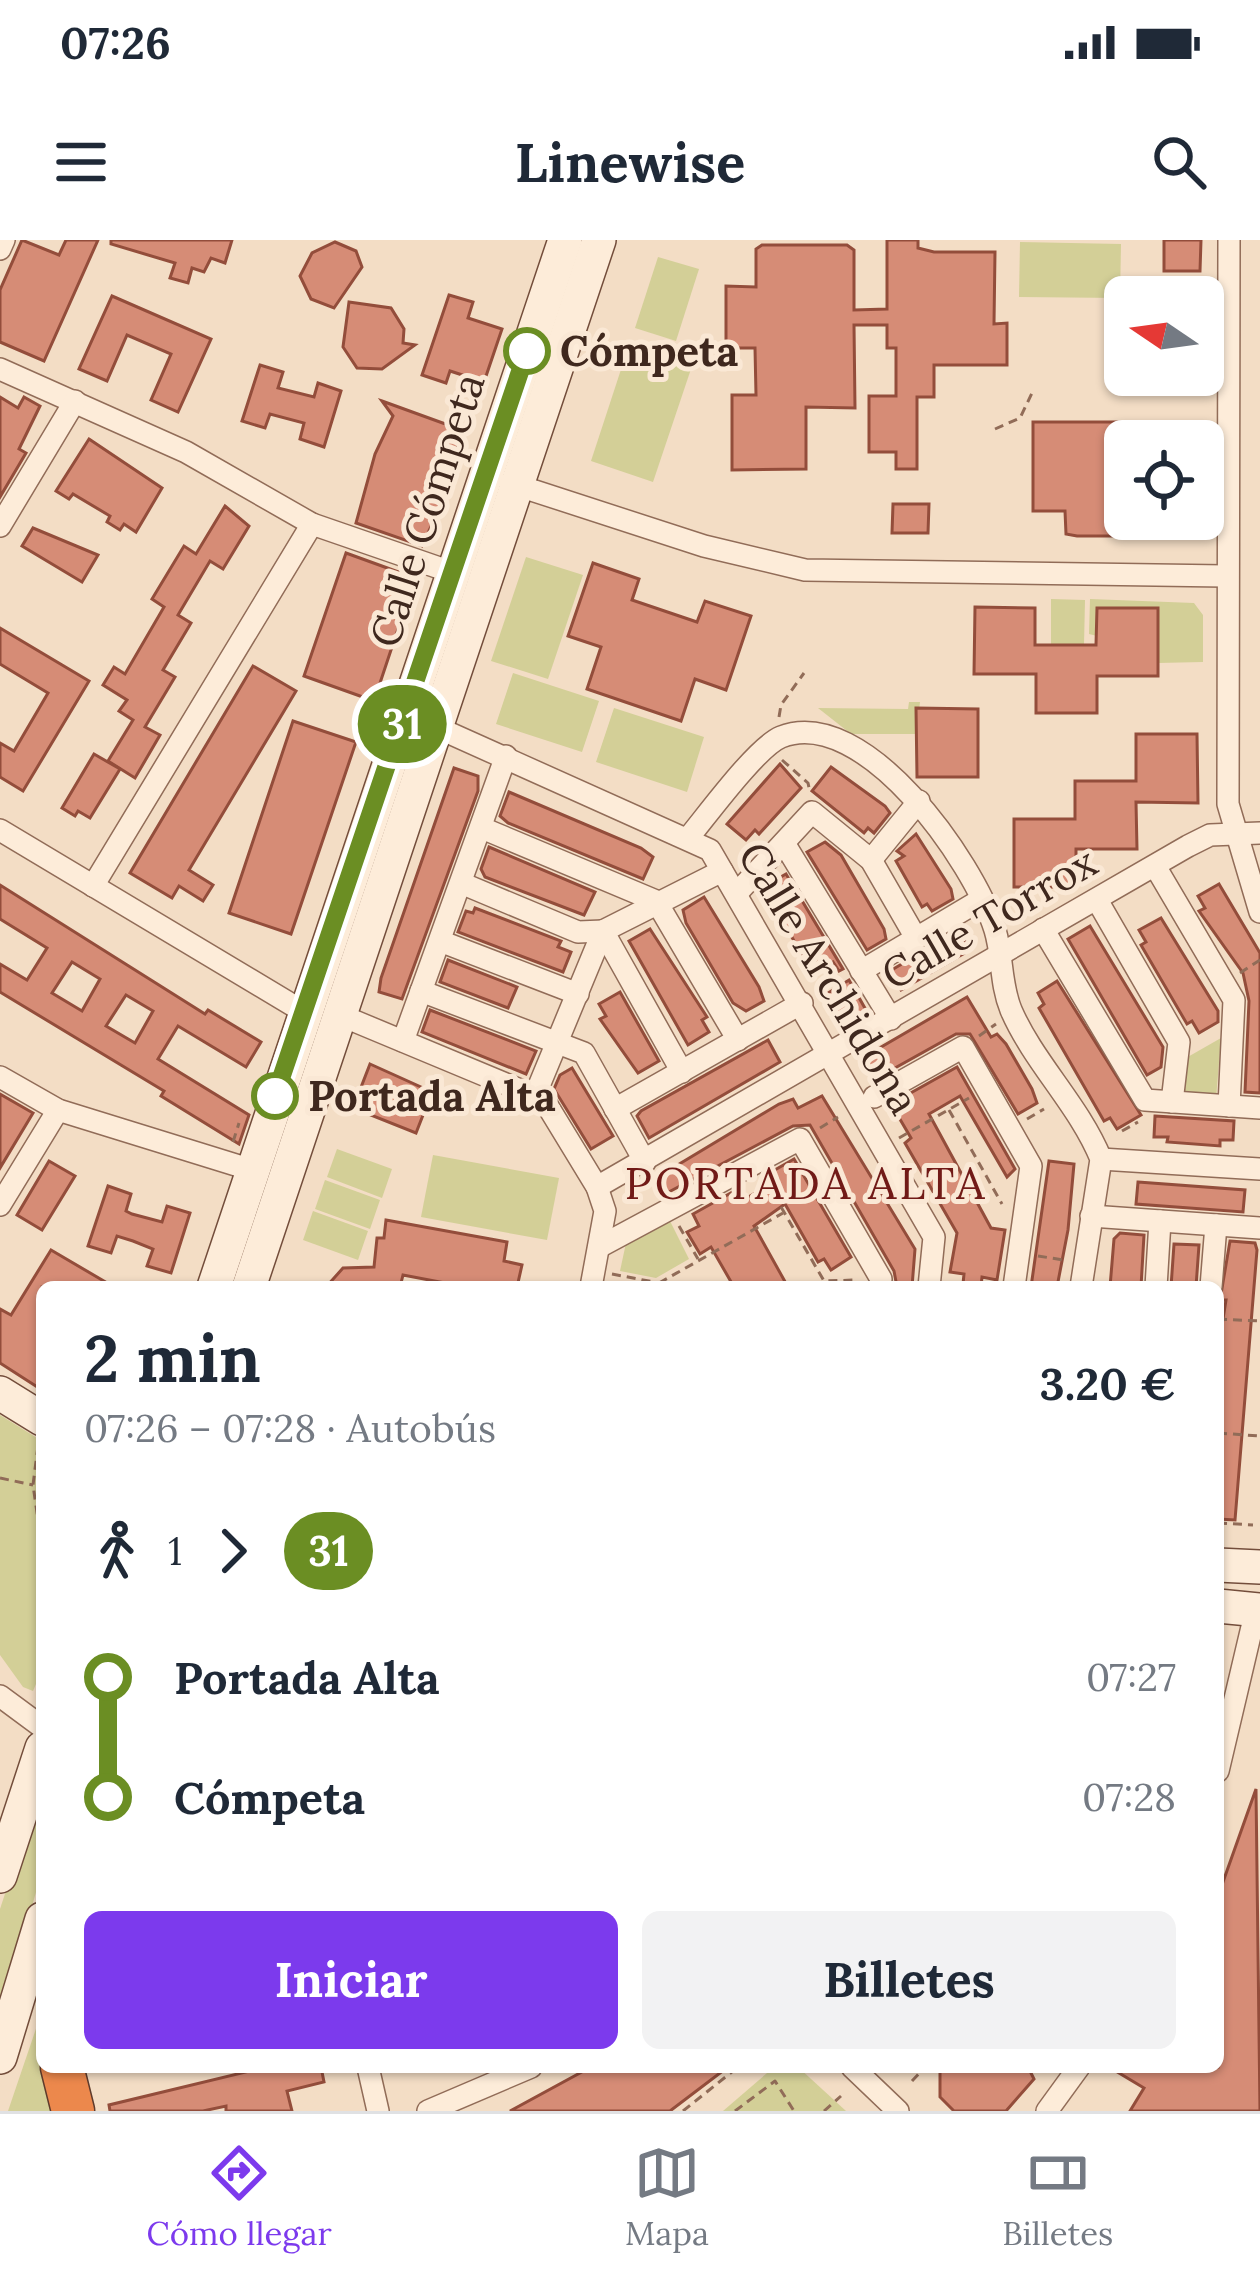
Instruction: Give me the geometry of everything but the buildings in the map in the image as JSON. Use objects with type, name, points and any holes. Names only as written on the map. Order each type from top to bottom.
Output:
[{"type":"highway","points":[[64,2073],[73,2111]]},
{"type":"main road","name":"Calle Cómpeta","points":[[216,1281],[565,240]]},
{"type":"main road","name":"Calle Cómpeta","points":[[251,1281],[599,240]]},
{"type":"main road","points":[[1224,1565],[1260,1567]]},
{"type":"main road","points":[[1224,1606],[1259,1603]]},
{"type":"main road","points":[[0,1876],[36,1765]]},
{"type":"main road","points":[[0,2057],[36,1939]]},
{"type":"street","points":[[0,249],[4,240]]},
{"type":"street","points":[[1228,240],[1228,804],[1260,912]]},
{"type":"street","points":[[0,369],[186,452],[313,524],[454,573]]},
{"type":"street","points":[[0,526],[75,401]]},
{"type":"street","points":[[487,476],[704,545],[805,570],[1226,576]]},
{"type":"street","points":[[93,886],[313,524]]},
{"type":"street","name":"Calle Archidona","points":[[436,727],[710,850],[934,1237],[930,1281]]},
{"type":"street","points":[[688,837],[777,738],[829,733],[919,801],[938,823],[982,899],[1013,1014],[1101,1159],[1083,1281]]},
{"type":"street","points":[[403,1041],[506,756]]},
{"type":"street","points":[[871,860],[919,801]]},
{"type":"street","points":[[737,893],[812,812],[871,860],[916,938]]},
{"type":"street","points":[[482,828],[656,901],[739,1040]]},
{"type":"street","points":[[0,830],[304,1012]]},
{"type":"street","name":"Calle Torrox","points":[[598,1187],[1210,835],[1260,832]]},
{"type":"street","points":[[784,843],[891,1019]]},
{"type":"street","points":[[1155,866],[1234,1000],[1229,1106]]},
{"type":"street","points":[[461,883],[578,932],[603,932],[722,871]]},
{"type":"street","points":[[862,971],[982,899]]},
{"type":"street","points":[[1097,900],[1179,1042],[1172,1102]]},
{"type":"street","points":[[1043,929],[1145,1100],[1260,1108]]},
{"type":"street","points":[[603,932],[682,1072]]},
{"type":"street","points":[[536,1093],[603,932]]},
{"type":"street","points":[[440,941],[578,994]]},
{"type":"street","points":[[422,991],[584,1053],[645,1162]]},
{"type":"street","points":[[615,1109],[802,1003]]},
{"type":"street","points":[[340,1015],[536,1093],[598,1187],[605,1211],[592,1279]]},
{"type":"street","points":[[874,1097],[963,1047],[1031,1166],[1015,1281]]},
{"type":"street","points":[[0,1078],[58,1110],[252,1170]]},
{"type":"street","points":[[0,1205],[58,1110]]},
{"type":"street","points":[[599,1247],[800,1139],[880,1279]]},
{"type":"street","points":[[1101,1159],[1260,1169]]},
{"type":"street","points":[[1091,1216],[1260,1228]]},
{"type":"street","points":[[1156,1281],[1160,1221]]},
{"type":"street","points":[[1211,1281],[1216,1225]]},
{"type":"street","points":[[1224,1747],[1259,1603]]},
{"type":"street","points":[[0,1696],[36,1723]]},
{"type":"street","points":[[0,1830],[30,1782]]},
{"type":"street","points":[[369,2073],[378,2111]]},
{"type":"street","points":[[428,2111],[517,2073]]},
{"type":"street","points":[[858,2073],[898,2111]]},
{"type":"street","points":[[1047,2111],[1075,2073]]},
{"type":"path","points":[[995,429],[1020,418],[1033,391]]},
{"type":"path","points":[[777,729],[781,705],[805,673]]},
{"type":"path","points":[[778,757],[808,783],[812,812]]},
{"type":"path","points":[[963,1047],[1004,1019]]},
{"type":"path","points":[[898,1139],[987,1088]]},
{"type":"path","points":[[949,1110],[1020,1245],[1066,1260]]},
{"type":"path","points":[[800,1139],[850,1111]]},
{"type":"path","points":[[756,1163],[824,1281]]},
{"type":"path","points":[[670,1210],[699,1261]]},
{"type":"path","points":[[666,1281],[784,1212]]},
{"type":"path","points":[[1224,1319],[1260,1321]]},
{"type":"path","points":[[20,1413],[36,1505]]},
{"type":"path","points":[[1224,1433],[1258,1436]]},
{"type":"path","points":[[0,1478],[33,1485]]},
{"type":"path","points":[[1224,1523],[1252,1525]]},
{"type":"path","points":[[683,2111],[730,2073]]},
{"type":"path","points":[[912,2081],[919,2073]]},
{"type":"path","points":[[735,2111],[775,2081],[794,2111]]},
{"type":"path","points":[[824,2111],[842,2096]]},
{"type":"shaded area","points":[[1020,242],[1121,244],[1120,276],[1104,276],[1104,298],[1019,297]]},
{"type":"shaded area","points":[[658,257],[699,269],[676,341],[635,328]]},
{"type":"shaded area","points":[[630,342],[693,363],[653,482],[591,461]]},
{"type":"shaded area","points":[[526,557],[583,575],[548,679],[491,661]]},
{"type":"shaded area","points":[[1051,599],[1085,600],[1084,645],[1051,645]]},
{"type":"shaded area","points":[[1090,599],[1194,603],[1203,615],[1203,662],[1158,663],[1158,651],[1089,634]]},
{"type":"shaded area","points":[[513,673],[599,701],[582,752],[496,724]]},
{"type":"shaded area","points":[[909,702],[920,702],[916,734],[851,734],[818,708],[908,709]]},
{"type":"shaded area","points":[[614,708],[704,737],[687,792],[596,762]]},
{"type":"shaded area","points":[[1221,1038],[1216,1099],[1182,1097],[1186,1058]]},
{"type":"shaded area","points":[[337,1149],[392,1169],[382,1198],[327,1177]]},
{"type":"shaded area","points":[[433,1155],[559,1178],[547,1240],[421,1217]]},
{"type":"shaded area","points":[[325,1180],[380,1200],[370,1229],[315,1209]]},
{"type":"shaded area","points":[[313,1211],[368,1231],[358,1260],[303,1240]]},
{"type":"shaded area","points":[[669,1219],[689,1259],[656,1278],[620,1271],[626,1243]]},
{"type":"shaded area","points":[[0,1415],[36,1437],[33,1691],[23,1687],[0,1655]]},
{"type":"shaded area","points":[[36,1800],[36,1892],[0,2019],[0,1909]]},
{"type":"shaded area","points":[[36,2029],[36,2073],[45,2073],[61,2111],[8,2111]]},
{"type":"shaded area","points":[[767,2073],[805,2073],[846,2111],[723,2111]]},
{"type":"bus line","name":"31","points":[[275,1096],[527,351]]},
{"type":"place","name":"Cómpeta","points":[[527,351]]},
{"type":"place","name":"Portada Alta","points":[[275,1096]]},
{"type":"district","name":"PORTADA ALTA","points":[[806,1183]]}]
